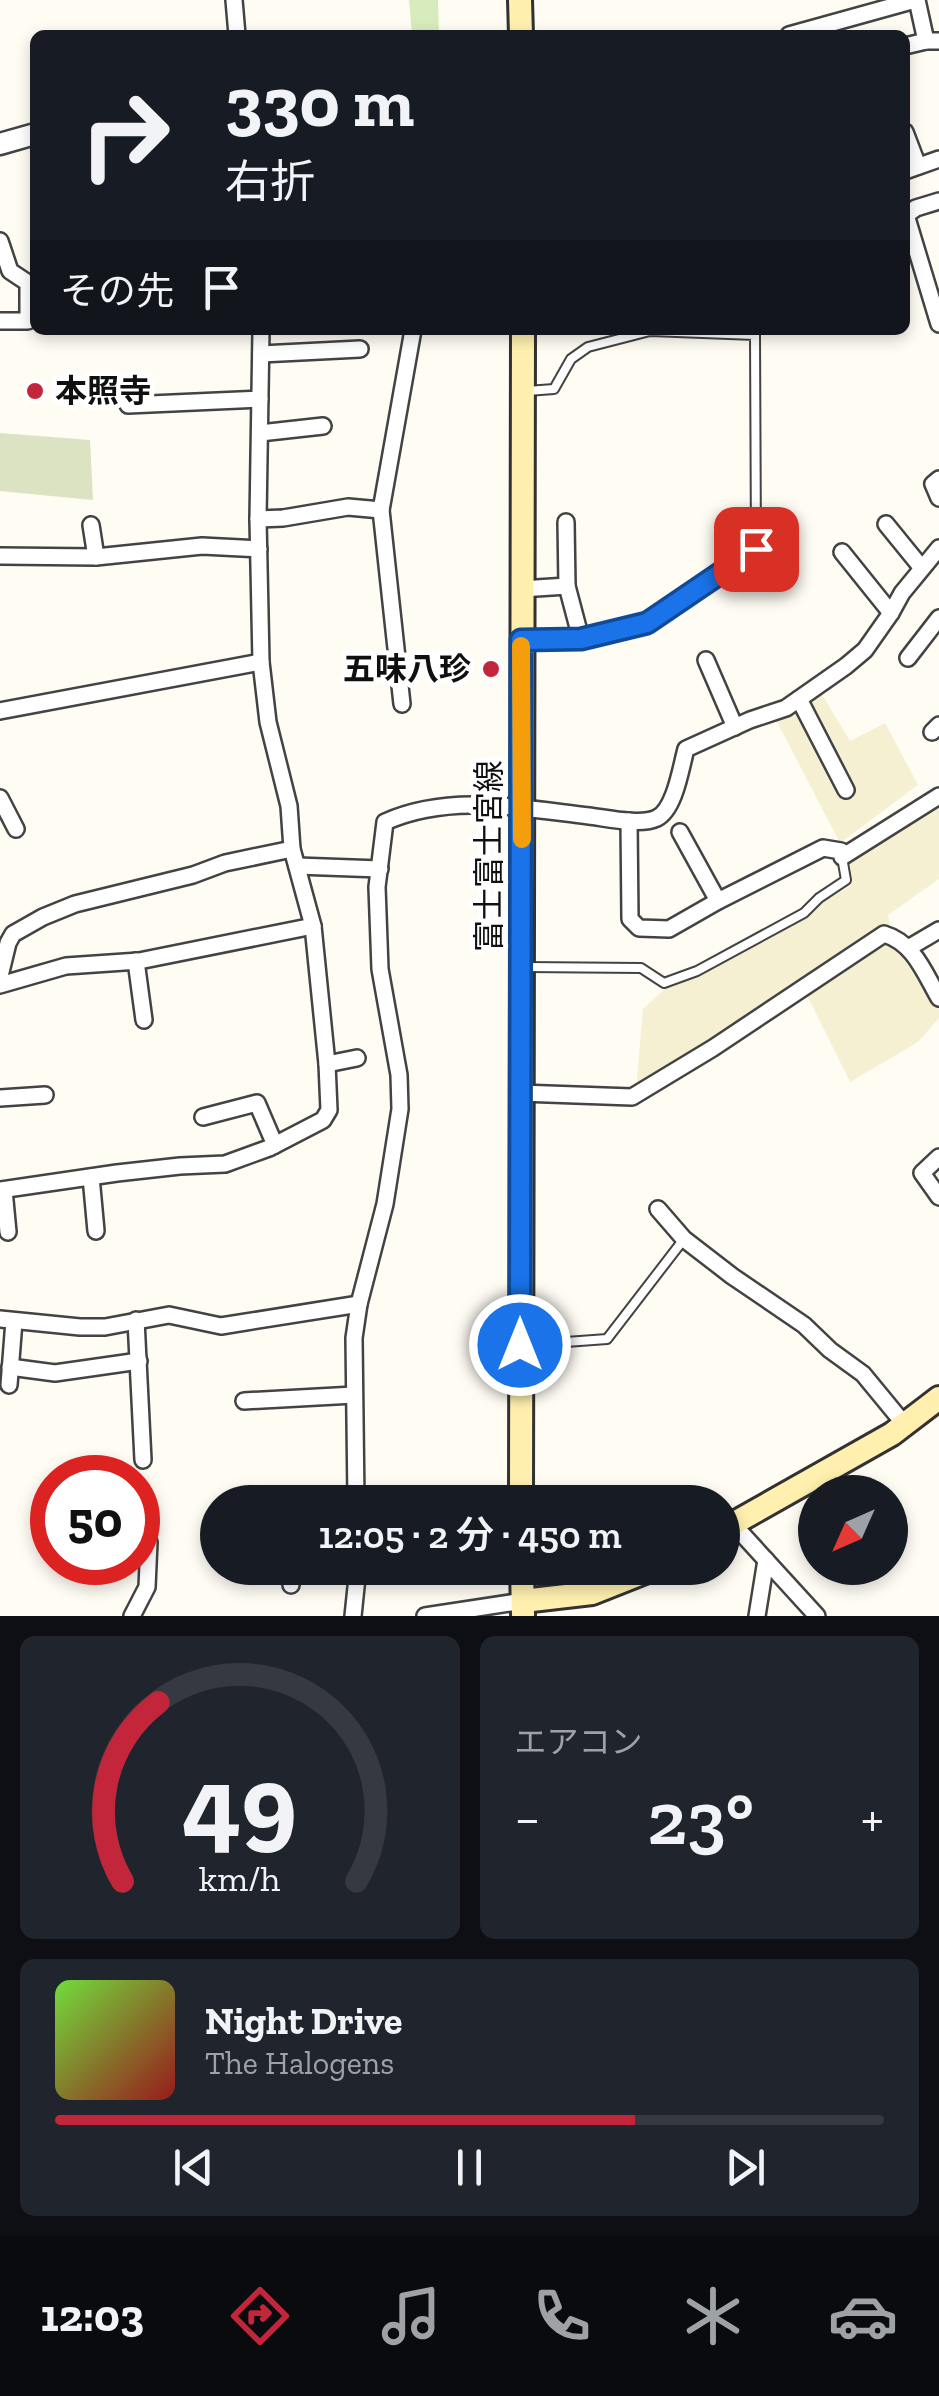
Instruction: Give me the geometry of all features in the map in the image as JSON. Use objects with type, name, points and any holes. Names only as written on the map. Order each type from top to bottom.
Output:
[{"type":"main road","points":[[520,0],[520,30]]},
{"type":"main road","name":"富士富士宮線","points":[[521,1485],[523,335]]},
{"type":"main road","points":[[740,1520],[905,1425],[939,1398]]},
{"type":"main road","points":[[523,1608],[612,1585]]},
{"type":"street","points":[[234,0],[237,30]]},
{"type":"street","points":[[807,30],[916,0],[932,41]]},
{"type":"street","points":[[0,144],[30,135]]},
{"type":"street","points":[[912,169],[939,159]]},
{"type":"street","points":[[910,213],[939,201]]},
{"type":"street","points":[[910,229],[939,324]]},
{"type":"street","points":[[0,240],[10,271],[28,283],[28,321],[0,321]]},
{"type":"street","points":[[8,1232],[2,1190],[180,1166],[226,1164],[323,1120],[329,1110],[314,926],[292,849],[289,806],[268,722],[261,662],[261,335]]},
{"type":"street","points":[[402,704],[380,510],[412,335]]},
{"type":"street","points":[[261,354],[360,349]]},
{"type":"street","points":[[128,405],[260,399]]},
{"type":"street","points":[[260,433],[323,426]]},
{"type":"street","points":[[939,479],[932,484],[939,498]]},
{"type":"street","points":[[258,519],[348,507],[380,510]]},
{"type":"street","points":[[566,522],[567,586],[581,639]]},
{"type":"street","points":[[886,524],[921,567]]},
{"type":"street","points":[[91,525],[96,557]]},
{"type":"street","points":[[0,556],[96,557],[202,546],[258,550]]},
{"type":"street","points":[[356,1485],[354,1338],[385,1204],[400,1109],[399,1075],[380,969],[377,887],[385,822],[444,806],[507,805],[629,821],[656,818],[670,806],[686,748],[786,708],[819,687],[864,650],[921,567],[939,548]]},
{"type":"street","points":[[842,552],[890,613]]},
{"type":"street","points":[[521,589],[567,586]]},
{"type":"street","points":[[908,658],[939,618]]},
{"type":"street","points":[[706,660],[735,727]]},
{"type":"street","points":[[0,710],[261,662]]},
{"type":"street","points":[[800,700],[846,790]]},
{"type":"street","points":[[842,857],[939,796]]},
{"type":"street","points":[[0,798],[16,829]]},
{"type":"street","points":[[629,821],[630,919],[639,928],[670,929],[718,900],[823,848],[842,851],[842,857]]},
{"type":"street","points":[[680,832],[718,900]]},
{"type":"street","points":[[0,976],[4,943],[44,917],[75,904],[292,849]]},
{"type":"street","points":[[297,866],[380,869]]},
{"type":"street","points":[[0,985],[66,966],[136,961],[314,926]]},
{"type":"street","points":[[910,947],[939,930]]},
{"type":"street","points":[[520,1094],[632,1098],[884,934],[910,947],[939,998]]},
{"type":"street","points":[[136,961],[144,1020]]},
{"type":"street","points":[[327,1064],[357,1058]]},
{"type":"street","points":[[0,1098],[45,1095]]},
{"type":"street","points":[[203,1117],[257,1103],[275,1145]]},
{"type":"street","points":[[939,1157],[922,1174],[939,1198]]},
{"type":"street","points":[[91,1177],[96,1231]]},
{"type":"street","points":[[658,1208],[684,1239],[804,1324],[830,1350],[864,1374],[905,1425]]},
{"type":"street","points":[[9,1386],[7,1320],[105,1327],[168,1315],[220,1326],[360,1304]]},
{"type":"street","points":[[136,1320],[143,1455]]},
{"type":"street","points":[[10,1367],[55,1372],[138,1360]]},
{"type":"street","points":[[244,1401],[354,1394]]},
{"type":"street","points":[[740,1537],[816,1616]]},
{"type":"street","points":[[757,1616],[766,1560]]},
{"type":"street","points":[[132,1616],[147,1585]]},
{"type":"street","points":[[353,1616],[356,1585]]},
{"type":"street","points":[[594,1592],[595,1585]]},
{"type":"street","points":[[432,1615],[523,1608]]},
{"type":"lane","points":[[524,392],[554,388],[571,359],[588,346],[633,335]]},
{"type":"lane","points":[[521,640],[581,639],[647,623],[756,549],[756,335]]},
{"type":"lane","points":[[520,967],[641,968],[664,983],[697,971],[804,913],[846,880],[842,857]]},
{"type":"lane","points":[[520,1345],[607,1339],[684,1239]]},
{"type":"shaded area","points":[[821,693],[850,741],[885,723],[918,785],[840,843],[774,716]]},
{"type":"shaded area","points":[[939,789],[939,879],[888,915],[890,924],[636,1090],[643,1009],[668,986],[849,887],[842,857]]},
{"type":"shaded area","points":[[889,942],[906,952],[939,1009],[939,1018],[918,1042],[850,1082],[806,993],[879,944]]},
{"type":"green space","points":[[409,0],[438,0],[439,30],[412,30]]},
{"type":"green space","points":[[0,433],[90,440],[93,500],[0,491]]},
{"type":"slow traffic","points":[[521,646],[522,839]]},
{"type":"place","name":"本照寺","points":[[35,391]]},
{"type":"place","name":"五味八珍","points":[[491,669]]},
{"type":"route","points":[[520,1345],[521,640],[581,639],[647,623],[756,549]]}]
